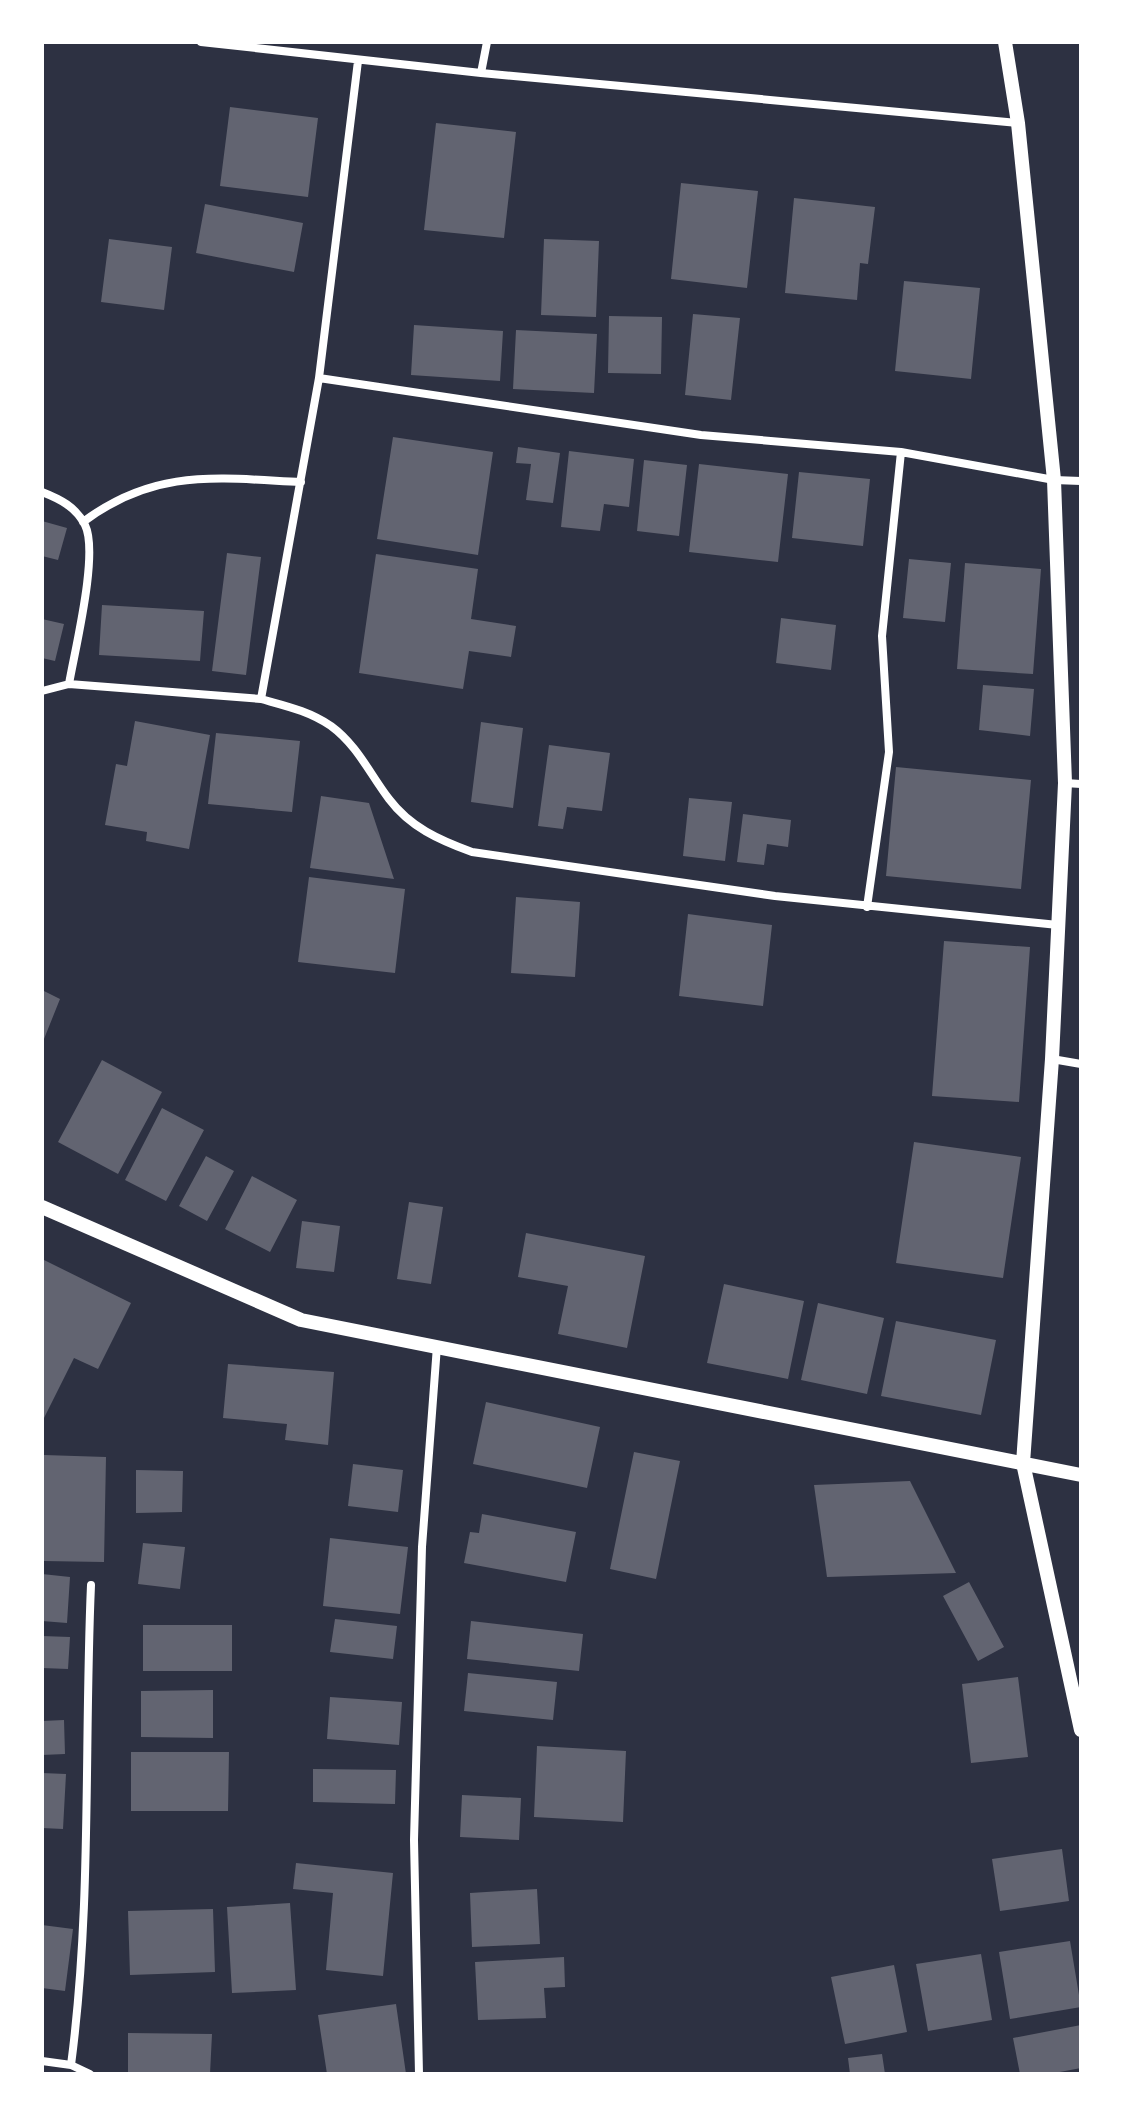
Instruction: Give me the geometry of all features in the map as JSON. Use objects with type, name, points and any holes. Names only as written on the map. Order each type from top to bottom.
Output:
[{"type":"street","points":[[201,42],[358,61],[1018,123]]},
{"type":"street","points":[[481,73],[487,42]]},
{"type":"street","points":[[1005,42],[1018,123],[1054,480],[1065,783],[1052,1059],[1023,1463],[1081,1730]]},
{"type":"street","points":[[261,699],[319,378],[358,61]]},
{"type":"street","points":[[319,378],[701,435],[901,452],[1054,480],[1081,481]]},
{"type":"street","points":[[867,907],[889,752],[882,636],[901,452]]},
{"type":"street","points":[[83,522],[107,504],[164,481],[198,478],[301,482]]},
{"type":"street","points":[[42,492],[72,507],[83,522],[90,549],[69,684]]},
{"type":"street","points":[[42,691],[69,684],[261,699],[302,710],[332,727],[357,751],[390,800],[409,821],[438,840],[472,852],[613,875],[867,907],[1058,925]]},
{"type":"street","points":[[1065,783],[1081,784]]},
{"type":"street","points":[[1052,1059],[1081,1064]]},
{"type":"street","points":[[42,1207],[301,1320],[1081,1475]]},
{"type":"street","points":[[419,2074],[415,1796],[422,1547],[437,1345]]},
{"type":"street","points":[[71,2065],[86,1927],[84,1792],[91,1585]]},
{"type":"street","points":[[42,2061],[71,2065],[90,2074]]},
{"type":"building","points":[[230,107],[318,118],[308,197],[220,186]]},
{"type":"building","points":[[436,123],[516,132],[504,238],[424,230]]},
{"type":"building","points":[[681,183],[758,191],[747,288],[671,279]]},
{"type":"building","points":[[794,198],[875,207],[868,264],[860,263],[857,300],[785,293]]},
{"type":"building","points":[[205,204],[303,223],[294,272],[196,253]]},
{"type":"building","points":[[109,239],[172,247],[164,310],[101,302]]},
{"type":"building","points":[[544,239],[599,241],[596,317],[541,315]]},
{"type":"building","points":[[904,281],[980,288],[971,379],[895,371]]},
{"type":"building","points":[[693,314],[740,318],[731,400],[685,395]]},
{"type":"building","points":[[609,316],[662,317],[661,374],[608,373]]},
{"type":"building","points":[[414,325],[503,331],[500,381],[411,375]]},
{"type":"building","points":[[516,330],[597,334],[594,393],[513,389]]},
{"type":"building","points":[[393,437],[493,452],[478,555],[377,539]]},
{"type":"building","points":[[518,447],[560,453],[553,503],[526,500],[531,464],[516,463]]},
{"type":"building","points":[[569,451],[634,459],[629,507],[604,504],[600,531],[561,527]]},
{"type":"building","points":[[644,460],[687,465],[679,536],[637,531]]},
{"type":"building","points":[[699,464],[788,474],[778,562],[689,552]]},
{"type":"building","points":[[799,472],[870,479],[863,546],[792,538]]},
{"type":"building","points":[[42,521],[67,528],[58,560],[42,556]]},
{"type":"building","points":[[227,553],[261,557],[246,675],[212,671]]},
{"type":"building","points":[[376,554],[478,569],[471,619],[516,626],[511,657],[469,651],[463,689],[359,673]]},
{"type":"building","points":[[909,559],[951,563],[945,622],[903,618]]},
{"type":"building","points":[[965,563],[1041,569],[1033,674],[957,669]]},
{"type":"building","points":[[102,605],[204,611],[200,661],[99,655]]},
{"type":"building","points":[[781,618],[836,625],[831,670],[776,663]]},
{"type":"building","points":[[42,619],[64,624],[55,661],[42,658]]},
{"type":"building","points":[[983,685],[1034,689],[1030,736],[979,730]]},
{"type":"building","points":[[135,721],[210,735],[189,849],[146,841],[147,832],[105,825],[116,764],[127,766]]},
{"type":"building","points":[[481,722],[523,728],[513,808],[471,802]]},
{"type":"building","points":[[216,733],[300,741],[292,812],[208,804]]},
{"type":"building","points":[[549,745],[610,753],[602,811],[567,807],[563,829],[538,826]]},
{"type":"building","points":[[896,767],[1031,780],[1021,889],[886,876]]},
{"type":"building","points":[[321,796],[369,803],[394,879],[310,868]]},
{"type":"building","points":[[689,798],[732,802],[725,861],[683,856]]},
{"type":"building","points":[[743,814],[791,820],[788,847],[767,844],[764,865],[737,862]]},
{"type":"building","points":[[309,877],[405,889],[395,973],[298,962]]},
{"type":"building","points":[[516,897],[580,902],[575,977],[511,973]]},
{"type":"building","points":[[688,914],[772,925],[763,1006],[679,996]]},
{"type":"building","points":[[944,941],[1030,947],[1019,1102],[932,1096]]},
{"type":"building","points":[[42,990],[60,999],[42,1044]]},
{"type":"building","points":[[102,1060],[162,1092],[118,1174],[58,1142]]},
{"type":"building","points":[[162,1108],[204,1130],[166,1201],[125,1180]]},
{"type":"building","points":[[914,1142],[1021,1157],[1003,1278],[896,1263]]},
{"type":"building","points":[[206,1156],[234,1171],[207,1221],[179,1206]]},
{"type":"building","points":[[252,1176],[297,1200],[270,1252],[225,1229]]},
{"type":"building","points":[[409,1202],[443,1207],[431,1284],[397,1279]]},
{"type":"building","points":[[302,1221],[340,1226],[334,1272],[296,1268]]},
{"type":"building","points":[[526,1233],[645,1256],[627,1348],[558,1334],[568,1286],[518,1277]]},
{"type":"building","points":[[42,1259],[131,1303],[98,1369],[74,1358],[42,1422]]},
{"type":"building","points":[[724,1284],[804,1301],[788,1379],[707,1363]]},
{"type":"building","points":[[818,1303],[884,1318],[867,1394],[801,1380]]},
{"type":"building","points":[[896,1321],[996,1340],[981,1415],[881,1396]]},
{"type":"building","points":[[228,1364],[334,1372],[328,1445],[285,1440],[287,1424],[223,1418]]},
{"type":"building","points":[[486,1402],[600,1427],[587,1488],[473,1464]]},
{"type":"building","points":[[634,1452],[680,1461],[656,1579],[610,1569]]},
{"type":"building","points":[[44,1455],[106,1457],[104,1562],[43,1561]]},
{"type":"building","points":[[353,1464],[403,1470],[398,1512],[348,1506]]},
{"type":"building","points":[[136,1470],[183,1471],[182,1512],[136,1513]]},
{"type":"building","points":[[910,1481],[956,1573],[827,1577],[814,1485]]},
{"type":"building","points":[[482,1514],[576,1532],[566,1582],[464,1563],[470,1532],[479,1533]]},
{"type":"building","points":[[330,1538],[408,1547],[400,1614],[323,1606]]},
{"type":"building","points":[[143,1543],[185,1547],[180,1589],[138,1584]]},
{"type":"building","points":[[42,1574],[70,1577],[67,1623],[42,1621]]},
{"type":"building","points":[[969,1582],[1004,1647],[978,1661],[943,1596]]},
{"type":"building","points":[[335,1619],[397,1626],[393,1659],[330,1652]]},
{"type":"building","points":[[471,1621],[583,1634],[579,1671],[467,1659]]},
{"type":"building","points":[[143,1625],[232,1625],[232,1671],[143,1671]]},
{"type":"building","points":[[42,1636],[70,1637],[68,1669],[42,1668]]},
{"type":"building","points":[[468,1673],[557,1682],[553,1720],[464,1711]]},
{"type":"building","points":[[1018,1677],[1028,1757],[971,1763],[962,1684]]},
{"type":"building","points":[[213,1690],[213,1738],[141,1737],[141,1691]]},
{"type":"building","points":[[330,1697],[402,1702],[399,1745],[327,1739]]},
{"type":"building","points":[[64,1720],[65,1754],[42,1755],[42,1721]]},
{"type":"building","points":[[537,1746],[626,1751],[623,1822],[534,1817]]},
{"type":"building","points":[[131,1752],[229,1752],[228,1811],[131,1811]]},
{"type":"building","points":[[313,1769],[396,1770],[395,1804],[313,1802]]},
{"type":"building","points":[[42,1773],[66,1774],[63,1829],[42,1828]]},
{"type":"building","points":[[462,1795],[521,1798],[519,1840],[460,1837]]},
{"type":"building","points":[[1062,1849],[1069,1901],[1000,1911],[992,1859]]},
{"type":"building","points":[[296,1863],[393,1873],[383,1976],[326,1970],[333,1893],[293,1889]]},
{"type":"building","points":[[537,1889],[540,1944],[472,1947],[470,1893]]},
{"type":"building","points":[[290,1903],[296,1990],[232,1993],[227,1907]]},
{"type":"building","points":[[213,1909],[215,1972],[130,1975],[128,1911]]},
{"type":"building","points":[[42,1925],[73,1929],[65,1991],[42,1988]]},
{"type":"building","points":[[1070,1941],[1081,2007],[1010,2019],[999,1952]]},
{"type":"building","points":[[981,1954],[992,2020],[928,2031],[916,1964]]},
{"type":"building","points":[[564,1957],[565,1987],[544,1988],[546,2018],[478,2020],[475,1962]]},
{"type":"building","points":[[894,1965],[907,2032],[845,2044],[831,1977]]},
{"type":"building","points":[[396,2004],[406,2074],[327,2074],[318,2015]]},
{"type":"building","points":[[1081,2025],[1081,2068],[1049,2074],[1020,2074],[1013,2038]]},
{"type":"building","points":[[128,2033],[212,2034],[210,2074],[128,2074]]},
{"type":"building","points":[[882,2054],[885,2074],[850,2074],[848,2058]]}]
